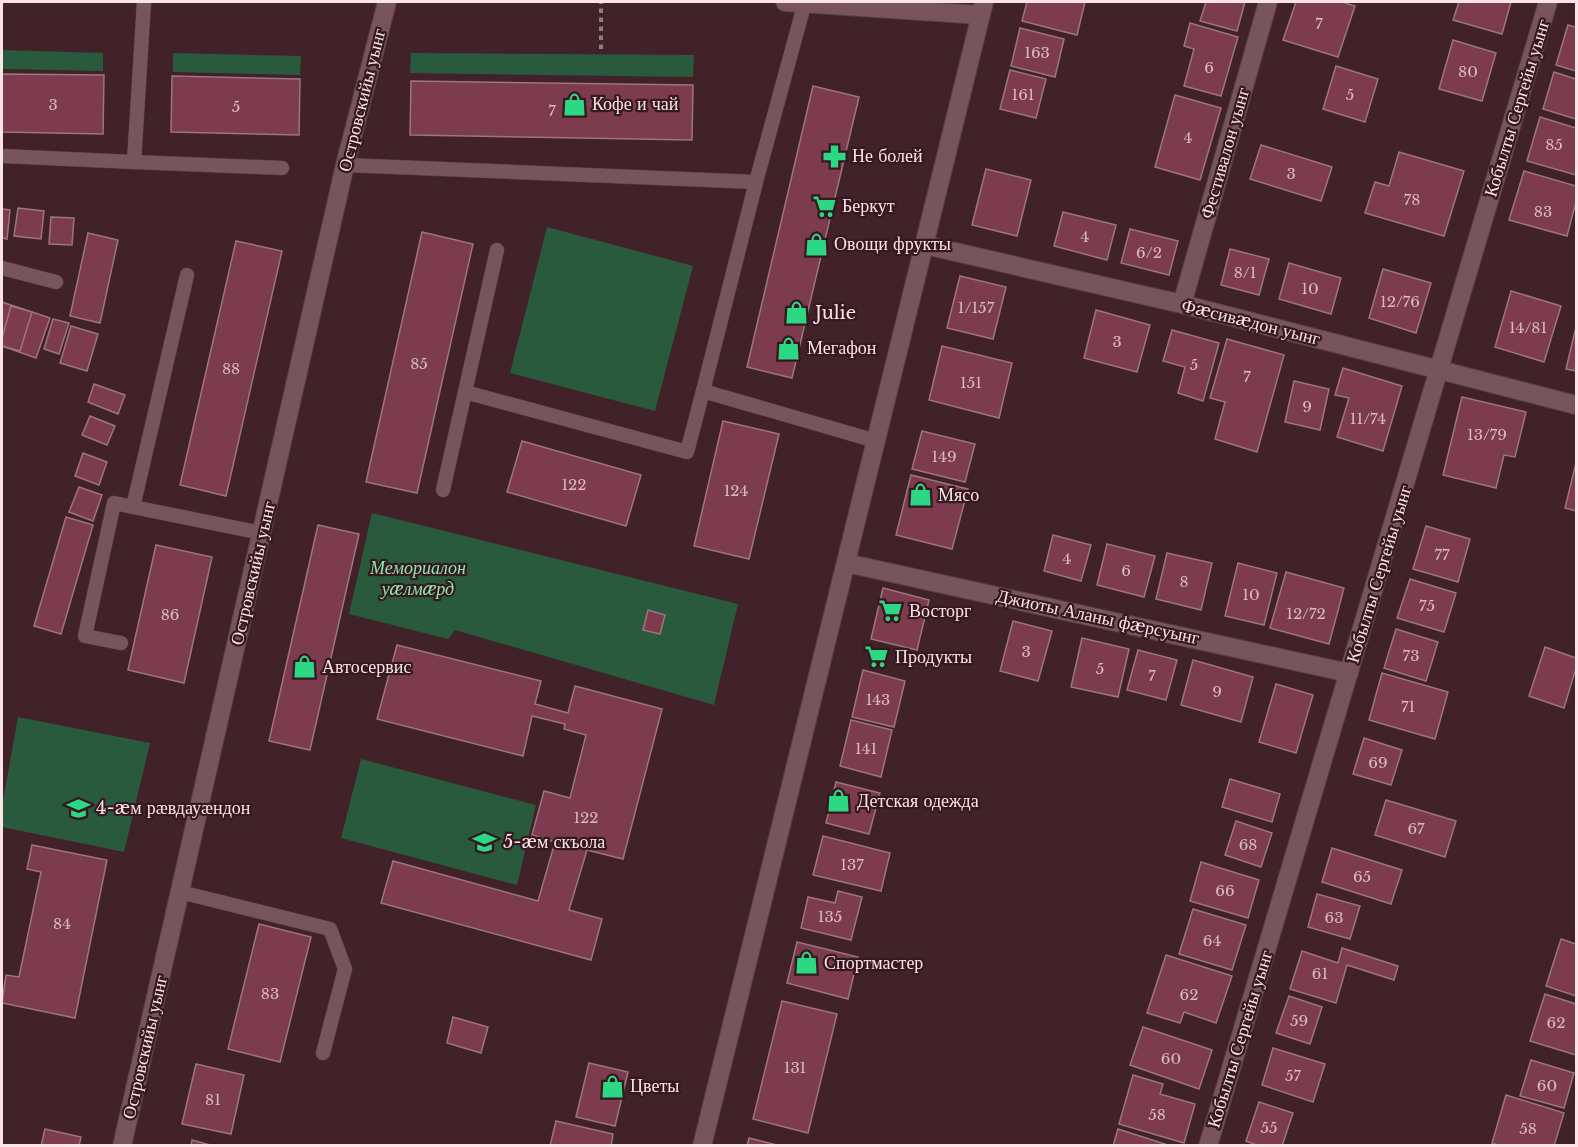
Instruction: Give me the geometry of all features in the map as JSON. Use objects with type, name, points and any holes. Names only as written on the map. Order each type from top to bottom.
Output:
[{"type":"street","name":"Островскийы уынг","points":[[122,1146],[345,165],[387,2]]},
{"type":"street","points":[[702,1146],[983,8],[784,2]]},
{"type":"street","name":"Фестивалон уынг","points":[[1182,304],[1268,2]]},
{"type":"street","name":"Кобылты Сергейы уынг","points":[[1209,1146],[1548,2]]},
{"type":"street","name":"Фæсивæдон уынг","points":[[925,245],[1182,304],[1576,405]]},
{"type":"street","name":"Джиоты Аланы фæрсуынг","points":[[846,563],[1349,673]]},
{"type":"lane","points":[[134,162],[144,2]]},
{"type":"lane","points":[[465,392],[687,452],[805,2]]},
{"type":"lane","points":[[2,156],[282,168]]},
{"type":"lane","points":[[345,165],[756,182]]},
{"type":"lane","points":[[443,490],[497,250]]},
{"type":"lane","points":[[2,268],[56,282]]},
{"type":"lane","points":[[133,507],[187,275]]},
{"type":"lane","points":[[702,390],[876,441]]},
{"type":"lane","points":[[121,643],[86,636],[114,503],[262,533]]},
{"type":"lane","points":[[180,892],[330,929],[345,969],[323,1053]]},
{"type":"path","points":[[601,2],[601,49]]},
{"type":"green space","points":[[2,50],[103,53],[103,71],[2,69]]},
{"type":"green space","points":[[173,53],[301,56],[300,75],[173,72]]},
{"type":"green space","points":[[411,53],[694,55],[693,77],[410,73]]},
{"type":"green space","points":[[547,227],[693,266],[655,411],[510,373]]},
{"type":"green space","name":"Мемориалон уæлмæрд","points":[[372,513],[738,604],[714,705],[455,630],[448,639],[349,614]]},
{"type":"green space","points":[[18,717],[150,743],[124,852],[2,827],[2,806]]},
{"type":"green space","points":[[361,759],[536,805],[517,885],[341,838]]},
{"type":"building","points":[[1027,2],[1085,2],[1077,35],[1022,21]]},
{"type":"building","points":[[1206,2],[1245,2],[1237,31],[1200,21]]},
{"type":"building","points":[[1296,2],[1342,2],[1355,6],[1338,57],[1283,40]]},
{"type":"building","points":[[1459,2],[1511,2],[1502,34],[1453,20]]},
{"type":"building","points":[[1190,23],[1238,37],[1221,96],[1184,86],[1194,49],[1184,46]]},
{"type":"building","points":[[1568,25],[1576,27],[1576,71],[1556,65]]},
{"type":"building","points":[[1020,28],[1064,39],[1055,77],[1011,66]]},
{"type":"building","points":[[1453,40],[1496,53],[1482,101],[1439,89]]},
{"type":"building","points":[[1336,66],[1378,79],[1365,122],[1323,109]]},
{"type":"building","points":[[1010,70],[1046,79],[1036,118],[1000,109]]},
{"type":"building","points":[[1554,72],[1576,79],[1576,119],[1543,109]]},
{"type":"building","points":[[2,74],[104,75],[103,134],[2,132]]},
{"type":"building","points":[[172,76],[300,79],[299,135],[171,132]]},
{"type":"building","points":[[411,81],[693,85],[692,140],[410,135]]},
{"type":"building","points":[[813,86],[859,97],[792,378],[747,367]]},
{"type":"building","points":[[1175,95],[1221,108],[1200,180],[1155,167]]},
{"type":"building","points":[[1540,117],[1576,128],[1576,175],[1527,161]]},
{"type":"building","points":[[1261,145],[1332,167],[1321,201],[1250,179]]},
{"type":"building","points":[[1399,152],[1464,171],[1444,236],[1365,213],[1375,182],[1389,186]]},
{"type":"building","points":[[986,169],[1031,180],[1017,236],[972,225]]},
{"type":"building","points":[[1524,171],[1576,186],[1576,202],[1567,236],[1509,220]]},
{"type":"building","points":[[18,208],[44,211],[41,239],[14,236]]},
{"type":"building","points":[[2,209],[10,210],[7,239],[2,238]]},
{"type":"building","points":[[1063,212],[1116,225],[1107,260],[1054,246]]},
{"type":"building","points":[[51,217],[74,218],[72,245],[49,244]]},
{"type":"building","points":[[1130,229],[1178,241],[1169,275],[1121,263]]},
{"type":"building","points":[[422,232],[473,244],[417,493],[366,482]]},
{"type":"building","points":[[88,233],[118,240],[100,323],[70,316]]},
{"type":"building","points":[[236,241],[282,251],[226,496],[180,485]]},
{"type":"building","points":[[1230,249],[1269,259],[1259,295],[1221,285]]},
{"type":"building","points":[[1289,263],[1341,278],[1331,314],[1279,299]]},
{"type":"building","points":[[1383,269],[1431,283],[1416,333],[1369,318]]},
{"type":"building","points":[[960,276],[1006,287],[993,339],[947,328]]},
{"type":"building","points":[[1511,291],[1561,306],[1544,362],[1495,347]]},
{"type":"building","points":[[2,302],[50,318],[36,358],[2,346]]},
{"type":"building","points":[[11,306],[32,312],[20,351],[2,346]]},
{"type":"building","points":[[1096,310],[1150,325],[1137,372],[1084,358]]},
{"type":"building","points":[[53,319],[69,323],[59,354],[44,349]]},
{"type":"building","points":[[71,326],[98,334],[87,371],[60,363]]},
{"type":"building","points":[[1576,327],[1576,371],[1566,369]]},
{"type":"building","points":[[1172,330],[1219,343],[1203,401],[1178,393],[1185,367],[1163,361]]},
{"type":"building","points":[[1227,339],[1284,355],[1257,452],[1215,439],[1225,402],[1210,398]]},
{"type":"building","points":[[942,346],[1012,363],[999,418],[929,400]]},
{"type":"building","points":[[1343,368],[1402,386],[1383,451],[1337,437],[1349,398],[1335,395]]},
{"type":"building","points":[[1294,381],[1329,389],[1320,430],[1285,422]]},
{"type":"building","points":[[94,384],[125,395],[118,414],[88,402]]},
{"type":"building","points":[[1462,397],[1526,412],[1515,457],[1504,455],[1496,488],[1443,475]]},
{"type":"building","points":[[90,416],[115,426],[107,445],[82,435]]},
{"type":"building","points":[[723,421],[779,434],[749,559],[694,546]]},
{"type":"building","points":[[922,431],[975,444],[965,482],[912,469]]},
{"type":"building","points":[[522,441],[641,475],[626,526],[507,492]]},
{"type":"building","points":[[83,453],[107,462],[99,485],[75,476]]},
{"type":"building","points":[[1576,463],[1576,511],[1565,508]]},
{"type":"building","points":[[911,475],[968,489],[952,549],[896,535]]},
{"type":"building","points":[[79,487],[102,495],[93,521],[69,512]]},
{"type":"building","points":[[66,517],[93,525],[61,634],[34,626]]},
{"type":"building","points":[[318,525],[359,534],[310,750],[269,741]]},
{"type":"building","points":[[1426,526],[1470,539],[1458,582],[1413,569]]},
{"type":"building","points":[[1053,535],[1091,545],[1081,581],[1044,571]]},
{"type":"building","points":[[1107,544],[1155,556],[1144,597],[1097,585]]},
{"type":"building","points":[[156,545],[212,557],[184,683],[128,670]]},
{"type":"building","points":[[1167,553],[1212,563],[1201,610],[1156,599]]},
{"type":"building","points":[[1238,563],[1277,573],[1264,625],[1225,616]]},
{"type":"building","points":[[1286,572],[1344,588],[1329,644],[1270,628]]},
{"type":"building","points":[[1410,579],[1456,593],[1444,632],[1397,618]]},
{"type":"building","points":[[883,588],[929,600],[917,650],[871,639]]},
{"type":"building","points":[[648,610],[665,615],[660,634],[643,630]]},
{"type":"building","points":[[1013,621],[1052,631],[1038,681],[1000,671]]},
{"type":"building","points":[[1396,629],[1438,642],[1426,681],[1384,668]]},
{"type":"building","points":[[1082,638],[1129,649],[1118,697],[1071,687]]},
{"type":"building","points":[[397,645],[541,681],[535,704],[568,713],[575,686],[662,709],[623,859],[587,850],[569,910],[602,919],[591,960],[381,903],[393,861],[538,901],[555,842],[532,835],[544,791],[570,798],[586,735],[564,729],[565,724],[532,716],[523,756],[377,719]]},
{"type":"building","points":[[1545,647],[1576,658],[1576,668],[1564,708],[1529,696]]},
{"type":"building","points":[[1138,650],[1177,660],[1166,700],[1127,690]]},
{"type":"building","points":[[1193,660],[1253,677],[1241,722],[1181,705]]},
{"type":"building","points":[[863,670],[905,681],[894,727],[852,717]]},
{"type":"building","points":[[1382,673],[1448,692],[1435,739],[1369,720]]},
{"type":"building","points":[[1276,684],[1313,695],[1296,753],[1259,742]]},
{"type":"building","points":[[851,720],[892,730],[881,777],[840,766]]},
{"type":"building","points":[[1364,738],[1402,750],[1391,785],[1353,774]]},
{"type":"building","points":[[1230,779],[1280,794],[1272,822],[1222,807]]},
{"type":"building","points":[[836,782],[880,793],[869,834],[826,823]]},
{"type":"building","points":[[1386,800],[1456,821],[1445,857],[1375,835]]},
{"type":"building","points":[[1236,821],[1272,833],[1261,867],[1225,855]]},
{"type":"building","points":[[823,836],[890,853],[881,891],[813,875]]},
{"type":"building","points":[[32,845],[107,860],[75,1018],[2,1003],[6,975],[19,977],[41,872],[27,869]]},
{"type":"building","points":[[1332,848],[1402,870],[1391,904],[1322,882]]},
{"type":"building","points":[[1201,862],[1259,880],[1248,918],[1190,901]]},
{"type":"building","points":[[838,891],[862,897],[851,940],[801,928],[808,897],[835,903]]},
{"type":"building","points":[[1317,894],[1360,906],[1350,939],[1308,927]]},
{"type":"building","points":[[1193,909],[1246,925],[1232,970],[1179,954]]},
{"type":"building","points":[[259,924],[311,937],[280,1062],[228,1049]]},
{"type":"building","points":[[1561,939],[1576,944],[1576,996],[1546,986]]},
{"type":"building","points":[[797,942],[858,957],[848,999],[787,983]]},
{"type":"building","points":[[1342,948],[1398,966],[1394,980],[1347,965],[1336,1003],[1290,989],[1302,951],[1338,963]]},
{"type":"building","points":[[1166,955],[1232,976],[1216,1023],[1184,1012],[1180,1023],[1147,1013]]},
{"type":"building","points":[[1545,994],[1576,1004],[1576,1055],[1530,1041]]},
{"type":"building","points":[[1289,996],[1322,1007],[1310,1044],[1276,1033]]},
{"type":"building","points":[[782,1001],[837,1014],[808,1133],[753,1119]]},
{"type":"building","points":[[453,1017],[488,1027],[481,1053],[447,1043]]},
{"type":"building","points":[[1143,1027],[1212,1050],[1199,1089],[1130,1065]]},
{"type":"building","points":[[1273,1048],[1325,1064],[1313,1102],[1262,1085]]},
{"type":"building","points":[[1531,1060],[1574,1073],[1564,1108],[1520,1096]]},
{"type":"building","points":[[589,1063],[628,1072],[615,1126],[576,1117]]},
{"type":"building","points":[[196,1064],[244,1075],[231,1134],[182,1124]]},
{"type":"building","points":[[1133,1075],[1163,1084],[1160,1094],[1195,1104],[1184,1143],[1119,1124]]},
{"type":"building","points":[[1506,1095],[1564,1113],[1554,1146],[1499,1146],[1492,1143]]},
{"type":"building","points":[[1259,1102],[1293,1113],[1282,1146],[1259,1146],[1246,1141]]},
{"type":"building","points":[[556,1121],[613,1134],[611,1146],[550,1146]]},
{"type":"building","points":[[45,1129],[81,1137],[79,1146],[41,1146]]},
{"type":"building","points":[[1118,1129],[1171,1146],[1113,1146]]},
{"type":"building","points":[[749,1138],[781,1146],[747,1146]]},
{"type":"building","points":[[192,1140],[214,1146],[191,1146]]},
{"type":"place","name":"Кофе и чай","points":[[574,104]]},
{"type":"place","name":"Не болей","points":[[834,156]]},
{"type":"place","name":"Беркут","points":[[824,206]]},
{"type":"place","name":"Овощи фрукты","points":[[816,244]]},
{"type":"place","name":"Julie","points":[[797,313]]},
{"type":"place","name":"Мегафон","points":[[789,348]]},
{"type":"place","name":"Мясо","points":[[920,495]]},
{"type":"place","name":"Восторг","points":[[891,611]]},
{"type":"place","name":"Продукты","points":[[877,657]]},
{"type":"place","name":"Автосервис","points":[[304,667]]},
{"type":"place","name":"Детская одежда","points":[[839,801]]},
{"type":"place","name":"4-æм рӕвдауӕндон","points":[[78,808]]},
{"type":"place","name":"5-æм скъола","points":[[485,842]]},
{"type":"place","name":"Спортмастер","points":[[806,963]]},
{"type":"place","name":"Цветы","points":[[612,1086]]}]
